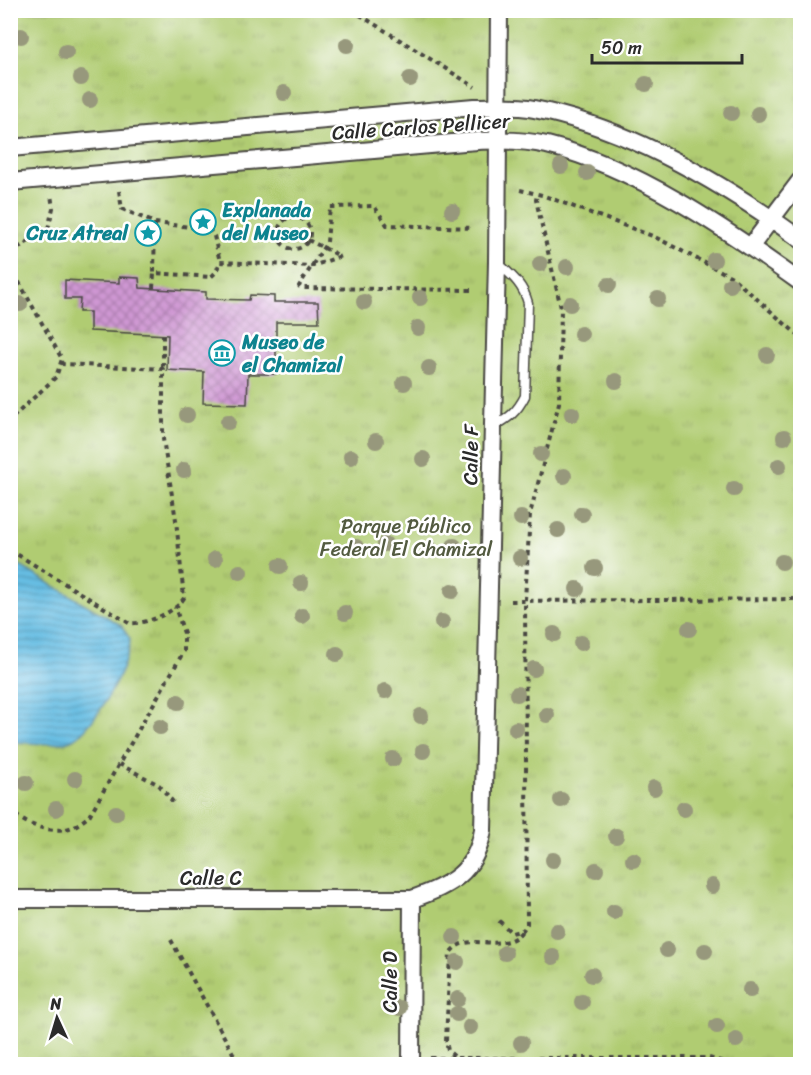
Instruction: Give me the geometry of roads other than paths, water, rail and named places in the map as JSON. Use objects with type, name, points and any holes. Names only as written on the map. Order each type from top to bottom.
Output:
[{"type":"street","name":"Calle F","points":[[412,899],[428,893],[463,873],[480,851],[483,830],[497,262],[499,10]]},
{"type":"street","name":"Calle Carlos Pellicer","points":[[10,148],[474,107],[521,107],[556,114],[628,139],[684,167],[772,219],[801,239]]},
{"type":"street","name":"Calle Carlos Pellicer","points":[[10,182],[497,141],[546,145],[582,157],[644,184],[751,246],[801,282]]},
{"type":"street","points":[[751,246],[801,181]]},
{"type":"street","name":"Calle C","points":[[10,899],[412,899]]},
{"type":"street","name":"Calle D","points":[[411,1065],[412,899]]},
{"type":"lane","points":[[493,427],[509,418],[518,409],[525,396],[528,303],[525,291],[518,281],[497,262]]},
{"type":"water","points":[[15,563],[121,625],[130,639],[129,650],[118,679],[100,711],[80,734],[71,740],[49,744],[11,742],[10,564]]},
{"type":"place","name":"Explanada del Museo","points":[[203,222]]},
{"type":"place","name":"Cruz Atreal","points":[[148,233]]},
{"type":"place","name":"Museo de el Chamizal","points":[[222,353]]},
{"type":"park label","name":"Parque Público Federal El Chamizal","points":[[406,538]]}]
